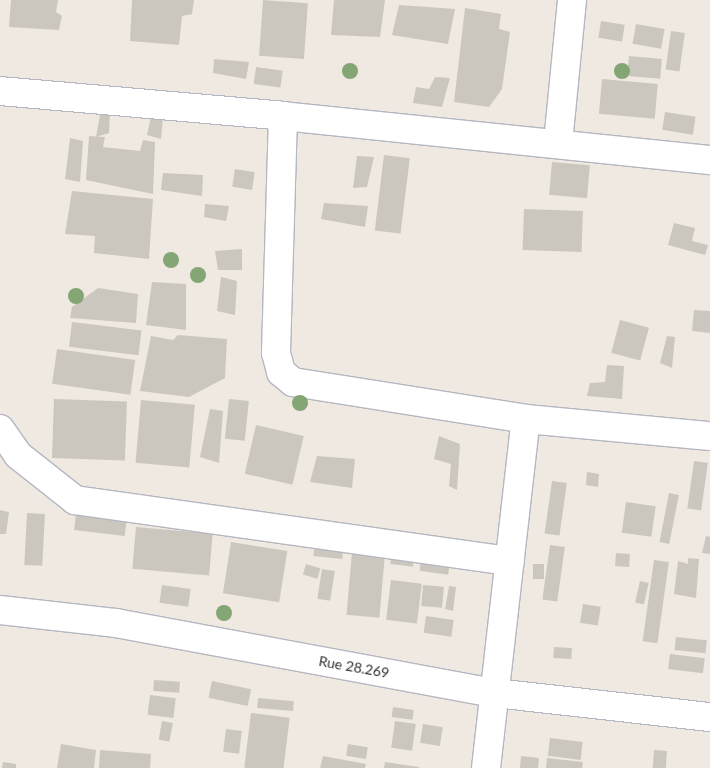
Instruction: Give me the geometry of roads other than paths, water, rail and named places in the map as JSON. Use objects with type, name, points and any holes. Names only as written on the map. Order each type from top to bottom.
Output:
[{"type":"street","points":[[558,143],[572,0]]},
{"type":"street","points":[[0,91],[283,116],[710,160]]},
{"type":"street","points":[[283,116],[276,353],[281,372],[293,382],[526,419],[710,436]]},
{"type":"street","points":[[486,768],[526,419]]},
{"type":"street","points":[[0,429],[18,455],[75,500],[510,560]]},
{"type":"street","name":"Rue 28.269","points":[[0,610],[116,623],[495,693],[710,717]]}]
